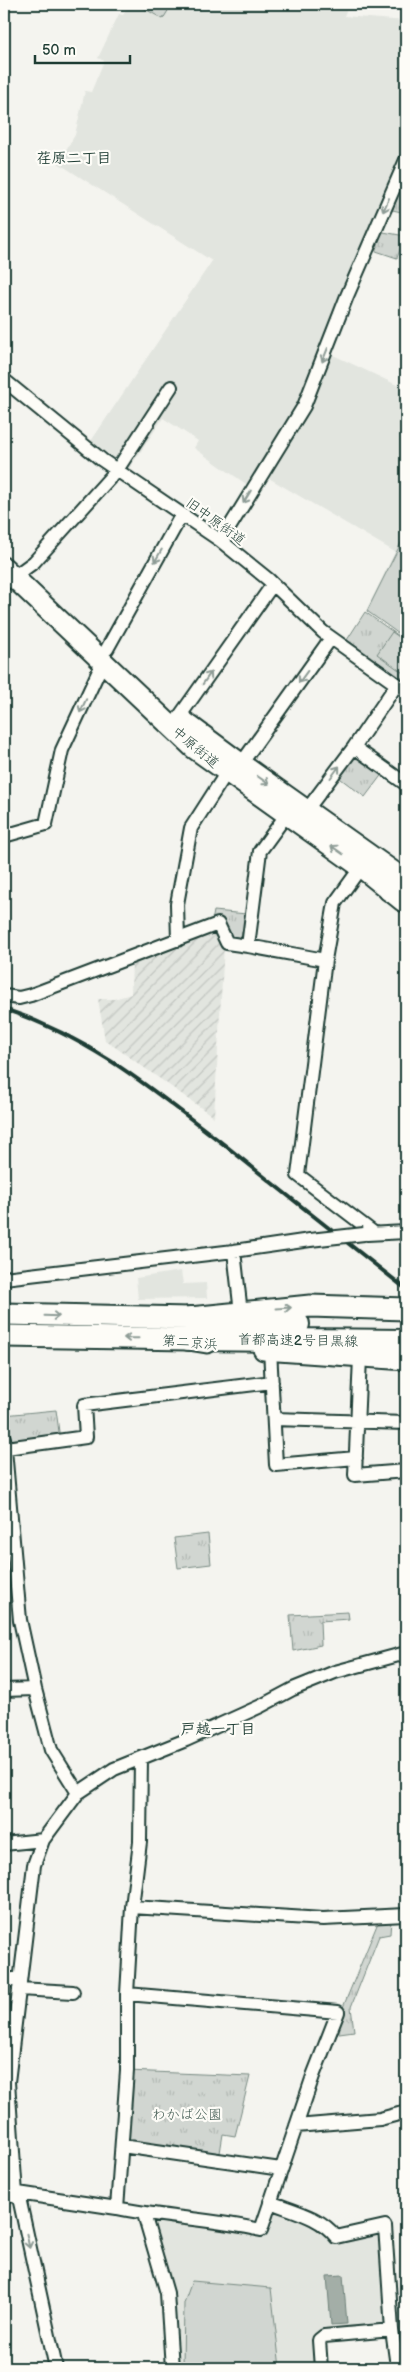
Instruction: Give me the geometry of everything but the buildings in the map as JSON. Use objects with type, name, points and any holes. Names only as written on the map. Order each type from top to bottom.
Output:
[{"type":"highway","name":"第二京浜","points":[[4,1336],[189,1329],[241,1313],[310,1306],[406,1308]]},
{"type":"highway","name":"第二京浜","points":[[4,1314],[189,1329],[270,1349],[406,1359]]},
{"type":"highway","name":"首都高速2号目黒線","points":[[330,1333],[406,1327]]},
{"type":"highway","name":"首都高速2号目黒線","points":[[189,1329],[330,1333],[406,1341]]},
{"type":"main road","name":"中原街道","points":[[4,551],[11,574],[179,718],[234,768],[402,893]]},
{"type":"main road","name":"中原街道","points":[[105,655],[194,748],[234,768]]},
{"type":"main road","name":"中原街道","points":[[296,813],[361,866],[402,893]]},
{"type":"street","points":[[221,541],[304,406],[347,296],[406,160]]},
{"type":"street","name":"旧中原街道","points":[[4,380],[117,470],[221,541],[273,584],[331,638],[401,688]]},
{"type":"street","points":[[11,574],[34,562],[117,470],[171,388]]},
{"type":"street","points":[[4,836],[46,824],[62,750],[105,655],[182,514]]},
{"type":"street","points":[[179,718],[273,584]]},
{"type":"street","points":[[178,940],[177,904],[191,828],[331,638]]},
{"type":"street","points":[[248,946],[260,851],[354,747],[401,688]]},
{"type":"street","points":[[354,747],[406,784]]},
{"type":"street","points":[[361,866],[335,903],[325,960],[298,1175],[369,1234]]},
{"type":"street","points":[[4,996],[19,998],[32,995],[218,924],[227,943],[325,960]]},
{"type":"street","points":[[4,1278],[234,1251],[310,1240],[406,1232]]},
{"type":"street","points":[[234,1251],[241,1313]]},
{"type":"street","points":[[270,1349],[276,1465],[356,1458]]},
{"type":"street","points":[[360,1357],[355,1475],[406,1471]]},
{"type":"street","points":[[78,1794],[51,1750],[20,1620],[8,1514],[5,1443],[86,1438],[84,1405],[272,1382]]},
{"type":"street","points":[[274,1419],[406,1423]]},
{"type":"street","points":[[56,2368],[13,2194],[8,2082],[34,1865],[43,1840],[78,1794],[114,1769],[335,1672],[406,1653]]},
{"type":"street","points":[[4,1690],[35,1689]]},
{"type":"street","points":[[117,2208],[127,2071],[127,1994],[132,1907],[140,1842],[141,1758]]},
{"type":"street","points":[[4,1844],[43,1840]]},
{"type":"street","points":[[132,1907],[323,1919],[406,1915]]},
{"type":"street","points":[[4,1982],[73,1992]]},
{"type":"street","points":[[13,2194],[117,2208],[144,2214],[239,2225],[261,2230],[296,2126],[338,2012],[127,1994]]},
{"type":"street","points":[[296,2126],[380,2119],[406,2112]]},
{"type":"street","points":[[122,2146],[281,2169]]},
{"type":"street","points":[[270,2202],[316,2220],[330,2228],[336,2237],[385,2226],[392,2330],[396,2359],[406,2358]]},
{"type":"street","points":[[144,2214],[167,2293],[172,2368]]},
{"type":"street","points":[[321,2368],[318,2340],[324,2336],[392,2330]]},
{"type":"shaded area","points":[[129,4],[349,4],[344,16],[406,21],[406,150],[336,304],[339,311],[301,403],[249,486],[194,448],[198,441],[163,418],[129,469],[91,441],[212,261],[58,163],[75,135],[85,91],[91,92],[104,61],[98,58],[119,14],[123,15]]},
{"type":"shaded area","points":[[331,354],[399,386],[406,371],[406,639],[366,611],[395,552],[267,477]]},
{"type":"shaded area","points":[[217,929],[224,946],[214,1117],[105,1040],[98,999],[114,999],[131,994],[132,960]]},
{"type":"shaded area","points":[[181,1271],[183,1284],[206,1283],[207,1298],[138,1299],[136,1278]]},
{"type":"shaded area","points":[[273,2207],[328,2232],[378,2232],[382,2235],[388,2323],[384,2326],[329,2331],[325,2327],[312,2335],[315,2368],[175,2368],[174,2304],[152,2229],[155,2221],[219,2226],[263,2235]]},
{"type":"shaded area","points":[[343,2275],[347,2324],[331,2325],[327,2276]]},
{"type":"green space","points":[[136,4],[172,4],[163,19]]},
{"type":"green space","points":[[399,186],[406,187],[406,213],[388,209]]},
{"type":"green space","points":[[378,231],[405,236],[397,258],[370,249]]},
{"type":"green space","points":[[406,533],[406,639],[367,611]]},
{"type":"green space","points":[[365,612],[406,641],[406,682],[347,640]]},
{"type":"green space","points":[[392,632],[406,642],[406,675],[377,654]]},
{"type":"green space","points":[[354,752],[383,773],[365,797],[337,776]]},
{"type":"green space","points":[[214,911],[247,914],[245,931],[242,932],[241,938],[235,941],[212,922]]},
{"type":"green space","points":[[56,1410],[60,1439],[7,1446],[4,1415]]},
{"type":"green space","points":[[208,1534],[211,1564],[178,1568],[174,1538]]},
{"type":"green space","points":[[348,1612],[349,1619],[320,1621],[321,1645],[293,1651],[290,1615]]},
{"type":"green space","points":[[379,1920],[391,1920],[390,1934],[379,1936],[351,2007],[354,2031],[332,2034]]},
{"type":"green space","name":"わかば公園","points":[[127,2071],[250,2076],[235,2136],[223,2134],[219,2159],[122,2146]]},
{"type":"green space","points":[[192,2281],[271,2288],[280,2368],[183,2368],[184,2303]]},
{"type":"railway","points":[[4,1009],[67,1035],[124,1069],[231,1150],[406,1289]]},
{"type":"district","name":"荏原二丁目","points":[[74,158]]},
{"type":"district","name":"戸越一丁目","points":[[218,1729]]}]
